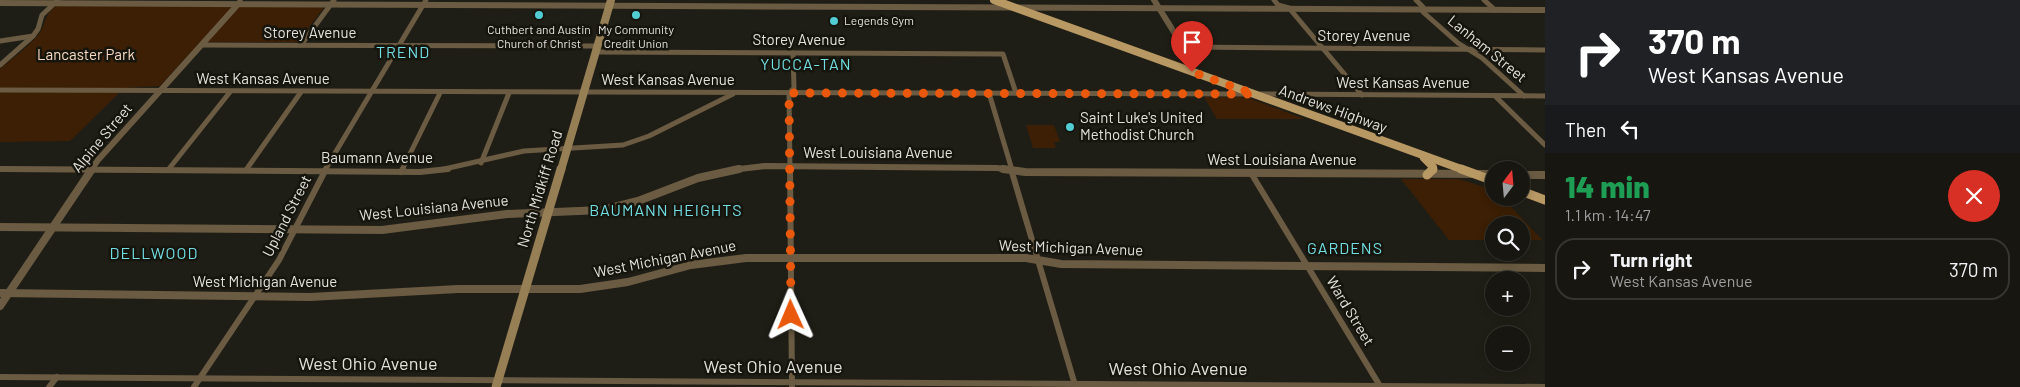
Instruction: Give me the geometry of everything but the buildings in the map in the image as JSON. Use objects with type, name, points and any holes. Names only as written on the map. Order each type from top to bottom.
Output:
[{"type":"main road","name":"Andrews Highway","points":[[994,0],[1485,178]]},
{"type":"main road","name":"North Midkiff Road","points":[[497,383],[611,3]]},
{"type":"main road","points":[[1420,155],[1433,167],[1433,170],[1427,174]]},
{"type":"main road","points":[[1530,194],[1545,200]]},
{"type":"street","points":[[1154,0],[1190,60],[1192,72]]},
{"type":"street","points":[[1274,0],[1278,5],[1289,8],[1362,95]]},
{"type":"street","name":"Lanham Street","points":[[1416,0],[1424,9],[1423,12],[1458,43],[1482,58],[1524,96]]},
{"type":"street","points":[[1484,0],[1495,10]]},
{"type":"street","points":[[0,3],[56,1],[520,2],[1545,10]]},
{"type":"street","points":[[0,65],[33,36],[38,29],[42,15],[56,1]]},
{"type":"street","name":"Alpine Street","points":[[0,306],[92,169],[241,2]]},
{"type":"street","points":[[300,45],[333,2]]},
{"type":"street","name":"Upland Street","points":[[194,387],[279,260],[325,171],[425,2]]},
{"type":"street","points":[[0,40],[33,36]]},
{"type":"street","name":"Storey Avenue","points":[[202,45],[1002,54],[1016,93]]},
{"type":"street","name":"Storey Avenue","points":[[1183,47],[1545,50]]},
{"type":"street","points":[[792,384],[789,166],[790,92],[794,88],[793,53]]},
{"type":"street","name":"West Kansas Avenue","points":[[0,90],[1545,96]]},
{"type":"street","points":[[168,170],[230,92]]},
{"type":"street","points":[[246,170],[301,92]]},
{"type":"street","name":"Baumann Avenue","points":[[0,169],[443,171],[523,152],[605,148],[639,140],[664,130],[709,103],[740,92]]},
{"type":"street","points":[[401,172],[440,93]]},
{"type":"street","points":[[481,163],[509,93]]},
{"type":"street","points":[[989,93],[1076,385]]},
{"type":"street","name":"Lanham Street","points":[[1495,96],[1545,145]]},
{"type":"street","name":"West Louisiana Avenue","points":[[0,227],[364,231],[398,229],[496,215],[577,213],[616,208],[649,198],[694,179],[717,172],[748,167],[1011,168],[1025,172],[1485,174]]},
{"type":"street","name":"Ward Street","points":[[1251,173],[1380,386]]},
{"type":"street","points":[[1530,174],[1545,175]]},
{"type":"street","name":"West Michigan Avenue","points":[[0,293],[324,297],[458,289],[580,289],[608,286],[711,261],[746,258],[1026,258],[1061,264],[1545,268]]},
{"type":"street","name":"West Ohio Avenue","points":[[0,377],[497,383],[1545,387]]},
{"type":"street","points":[[49,387],[57,377]]},
{"type":"green space","name":"Lancaster Park","points":[[56,6],[325,6],[298,42],[200,42],[160,86],[124,88],[70,141],[0,142],[0,69],[38,35],[47,16]]},
{"type":"green space","points":[[1204,97],[1251,99],[1305,119],[1217,119]]},
{"type":"green space","points":[[1026,125],[1054,125],[1060,142],[1054,142],[1056,148],[1033,148]]},
{"type":"green space","points":[[1401,179],[1459,179],[1485,187],[1485,206],[1510,206],[1520,216],[1485,216],[1485,240],[1449,240]]},
{"type":"green space","points":[[1530,227],[1542,240],[1530,240]]},
{"type":"place","name":"Cuthbert and Austin Church of Christ","points":[[539,15]]},
{"type":"place","name":"My Community Credit Union","points":[[636,15]]},
{"type":"place","name":"Legends Gym","points":[[834,21]]},
{"type":"place","name":"Saint Luke's United Methodist Church","points":[[1070,127]]},
{"type":"district","name":"TREND","points":[[403,52]]},
{"type":"district","name":"YUCCA-TAN","points":[[806,64]]},
{"type":"district","name":"BAUMANN HEIGHTS","points":[[666,210]]},
{"type":"district","name":"GARDENS","points":[[1345,248]]},
{"type":"district","name":"DELLWOOD","points":[[154,253]]},
{"type":"route","points":[[791,315],[789,93],[1254,94],[1192,72]]}]
